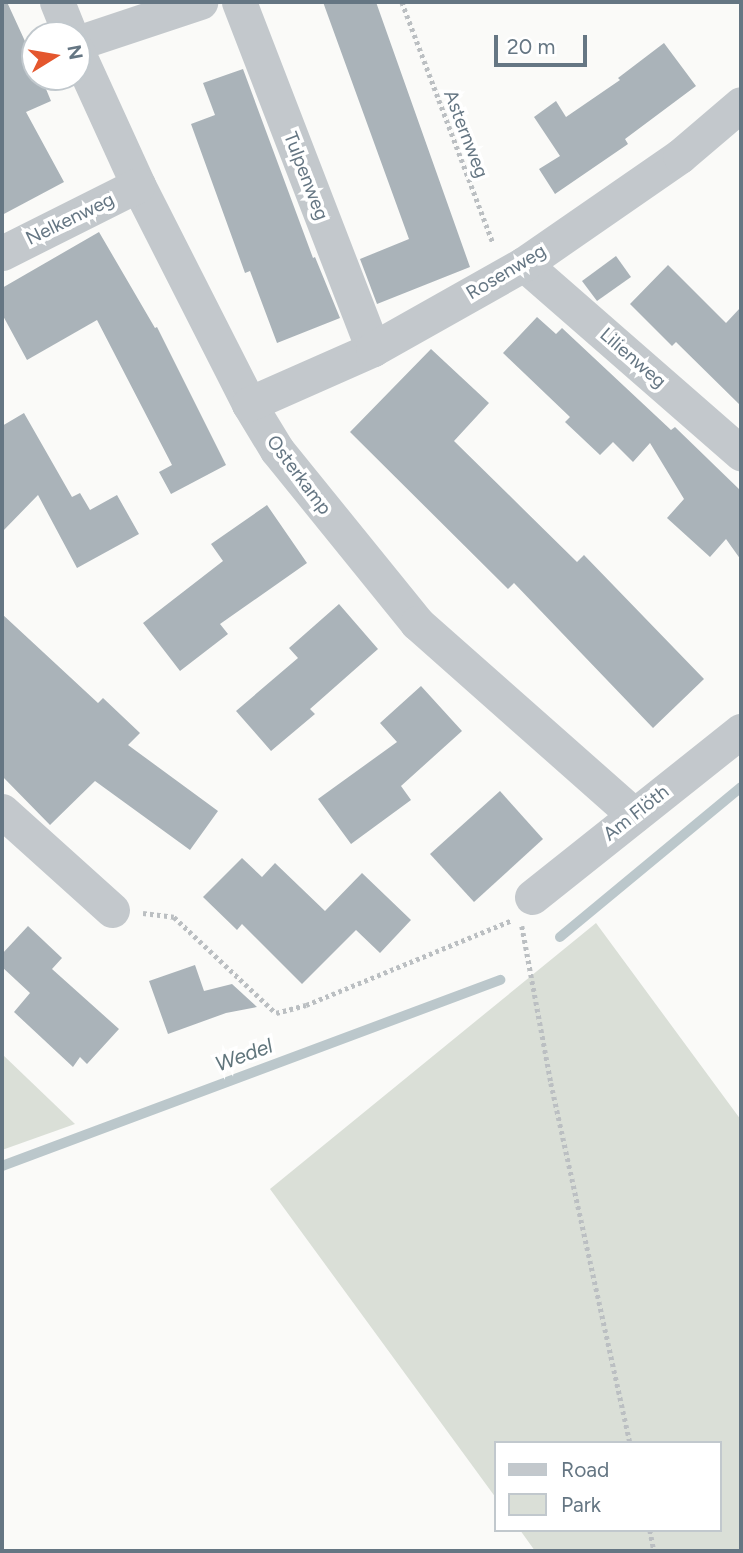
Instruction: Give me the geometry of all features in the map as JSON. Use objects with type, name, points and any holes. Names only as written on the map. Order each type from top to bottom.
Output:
[{"type":"street","points":[[57,2],[64,21]]},
{"type":"street","points":[[91,38],[200,2]]},
{"type":"street","name":"Tulpenweg","points":[[239,2],[373,349]]},
{"type":"street","name":"Osterkamp","points":[[91,82],[138,186],[249,404],[277,450],[417,623],[634,815]]},
{"type":"street","name":"Rosenweg","points":[[249,404],[373,349],[514,270],[680,156],[741,104]]},
{"type":"street","name":"Nelkenweg","points":[[2,253],[138,186]]},
{"type":"street","name":"Lilienweg","points":[[514,270],[741,453]]},
{"type":"street","name":"Am Flöth","points":[[532,897],[741,731]]},
{"type":"street","points":[[2,811],[112,910]]},
{"type":"path","name":"Asternweg","points":[[402,2],[514,270]]},
{"type":"path","points":[[112,910],[174,917],[276,1013],[306,1005],[520,917],[551,1083],[630,1441]]},
{"type":"path","points":[[650,1532],[654,1551]]},
{"type":"green space","points":[[596,923],[741,1120],[741,1551],[535,1551],[521,1532],[722,1532],[722,1441],[494,1441],[494,1495],[270,1189]]},
{"type":"green space","points":[[2,1054],[75,1124],[2,1150]]},
{"type":"building","points":[[2,2],[7,2],[21,32],[21,91],[47,91],[51,101],[26,112],[64,182],[2,215]]},
{"type":"building","points":[[323,2],[376,2],[470,267],[377,304],[360,259],[409,239]]},
{"type":"building","points":[[664,43],[696,86],[625,139],[628,144],[555,194],[539,169],[560,156],[534,117],[556,101],[566,117],[620,80],[618,78]]},
{"type":"building","points":[[243,69],[313,258],[315,257],[340,318],[277,343],[250,271],[245,273],[191,124],[215,115],[203,83]]},
{"type":"building","points":[[99,232],[155,328],[157,327],[226,465],[171,494],[159,472],[172,465],[97,320],[27,360],[2,314],[2,288]]},
{"type":"building","points":[[616,256],[631,277],[597,301],[582,281]]},
{"type":"building","points":[[668,265],[726,323],[741,307],[741,406],[676,342],[672,346],[630,304]]},
{"type":"building","points":[[537,317],[556,334],[562,328],[671,430],[675,427],[741,491],[741,560],[726,539],[710,557],[667,518],[684,499],[650,443],[633,462],[613,442],[600,455],[565,422],[570,417],[503,353]]},
{"type":"building","points":[[431,349],[489,403],[454,441],[577,562],[584,555],[704,679],[653,728],[514,583],[508,589],[350,432]]},
{"type":"building","points":[[24,413],[72,497],[80,493],[90,510],[117,495],[139,534],[77,568],[38,495],[2,532],[2,426]]},
{"type":"building","points":[[267,505],[307,563],[220,624],[228,634],[180,671],[143,623],[223,561],[211,544]]},
{"type":"building","points":[[339,604],[378,649],[310,709],[315,714],[271,751],[236,711],[298,658],[289,648]]},
{"type":"building","points":[[2,614],[98,703],[103,698],[140,733],[128,745],[218,811],[190,850],[95,781],[50,825],[2,776]]},
{"type":"building","points":[[421,686],[462,731],[401,786],[411,800],[351,844],[318,799],[397,742],[380,723]]},
{"type":"building","points":[[500,791],[543,839],[474,902],[430,854]]},
{"type":"building","points":[[242,858],[262,877],[275,863],[325,911],[362,873],[411,920],[380,953],[356,930],[302,984],[242,924],[237,930],[203,897]]},
{"type":"building","points":[[28,926],[62,958],[52,969],[119,1029],[87,1064],[80,1057],[73,1067],[14,1012],[30,993],[2,967],[2,954]]},
{"type":"building","points":[[195,965],[204,991],[232,984],[257,1007],[226,1013],[168,1034],[149,981]]},
{"type":"waterway","name":"Wedel","points":[[560,937],[741,787]]},
{"type":"waterway","name":"Wedel","points":[[2,1166],[500,980]]}]
